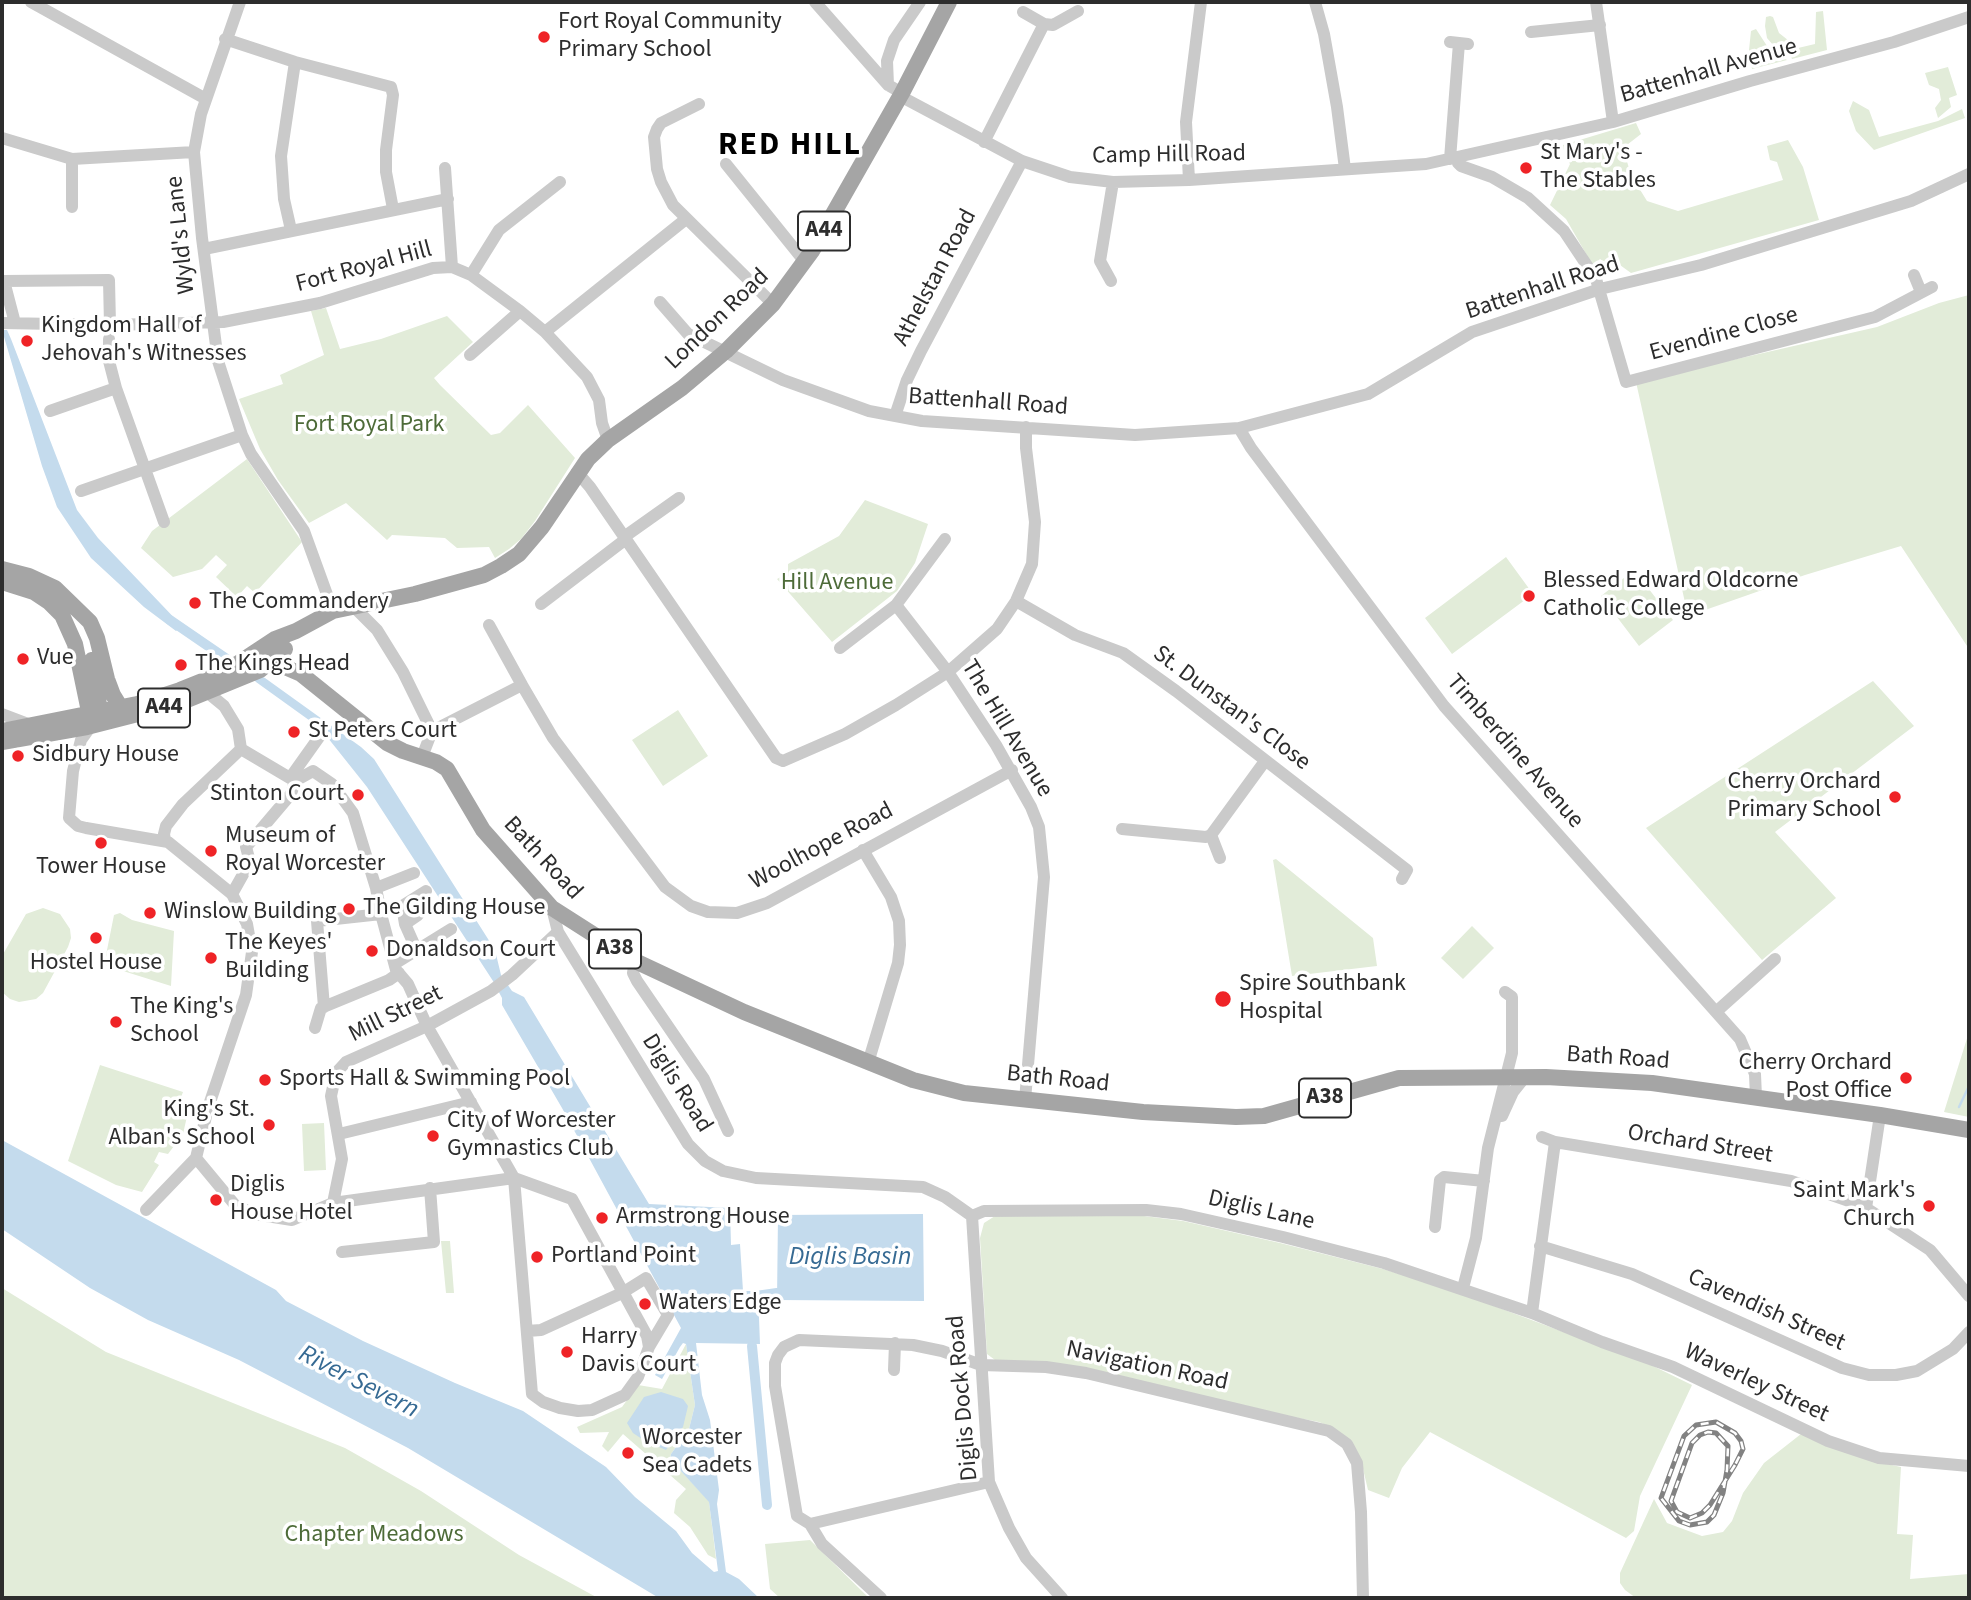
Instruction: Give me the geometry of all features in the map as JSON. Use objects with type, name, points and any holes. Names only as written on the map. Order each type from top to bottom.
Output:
[{"type":"main road","name":"London Road","points":[[361,606],[484,575],[519,554],[542,527],[577,472],[608,440],[682,388],[726,351],[772,304],[805,262],[896,91],[949,2]]},
{"type":"main road","points":[[2,569],[48,584],[66,597],[90,622],[111,690],[121,708]]},
{"type":"main road","points":[[2,582],[33,592],[50,602],[62,615],[75,644],[94,717]]},
{"type":"main road","name":"A44","points":[[2,731],[177,704],[230,679],[268,656],[296,631],[332,611],[361,606]]},
{"type":"main road","points":[[76,608],[90,651],[94,717]]},
{"type":"main road","name":"A38","points":[[268,656],[301,674],[387,743],[422,757]]},
{"type":"main road","name":"A44","points":[[2,742],[180,690],[230,679]]},
{"type":"main road","name":"Bath Road","points":[[422,757],[447,769],[484,830],[552,908],[635,961],[744,1012],[869,1063],[913,1080],[964,1093],[1194,1116],[1264,1116],[1399,1078],[1525,1077],[1652,1083],[1969,1130]]},
{"type":"street","points":[[31,2],[206,99]]},
{"type":"street","name":"Wyld's Lane","points":[[240,2],[195,138],[194,152],[212,323],[218,361],[242,435],[251,454],[304,531],[332,611]]},
{"type":"street","name":"Camp Hill Road","points":[[815,2],[896,91],[1022,161],[1070,177],[1113,182],[1189,180],[1426,164],[1453,158]]},
{"type":"street","points":[[896,91],[887,61],[894,40],[920,2]]},
{"type":"street","points":[[1189,180],[1186,122],[1201,2]]},
{"type":"street","points":[[1315,2],[1324,34],[1345,169]]},
{"type":"street","points":[[1596,2],[1614,122]]},
{"type":"street","points":[[1023,12],[1044,24],[1061,22],[1078,11]]},
{"type":"street","name":"Battenhall Avenue","points":[[1453,158],[1614,122],[1749,81],[1894,42],[1969,17]]},
{"type":"street","points":[[984,142],[1044,24]]},
{"type":"street","points":[[1531,32],[1600,25]]},
{"type":"street","points":[[226,40],[295,62],[387,85],[393,90],[386,150],[386,173],[393,209]]},
{"type":"street","points":[[1459,43],[1453,158],[1461,166],[1492,177],[1528,198],[1564,231],[1600,289]]},
{"type":"street","points":[[291,230],[284,199],[281,156],[295,62]]},
{"type":"street","points":[[699,104],[661,123],[654,137],[657,169],[665,193],[686,219],[772,304]]},
{"type":"street","points":[[2,138],[72,159],[194,152]]},
{"type":"street","points":[[72,159],[72,207]]},
{"type":"street","name":"Athelstan Road","points":[[895,416],[907,380],[921,351],[1022,161]]},
{"type":"street","points":[[726,164],[805,262]]},
{"type":"street","points":[[446,168],[452,267]]},
{"type":"street","name":"Battenhall Road","points":[[660,302],[688,334],[736,358],[783,380],[844,403],[895,416],[922,421],[1135,435],[1240,428],[1368,394],[1472,332],[1600,289],[1701,265],[1911,201],[1969,174]]},
{"type":"street","points":[[471,275],[499,230],[560,181]]},
{"type":"street","points":[[1111,281],[1100,261],[1113,182]]},
{"type":"street","points":[[204,249],[448,199]]},
{"type":"street","points":[[545,332],[686,219]]},
{"type":"street","name":"Fort Royal Hill","points":[[8,323],[212,323],[266,316],[320,303],[433,268],[452,267],[471,275],[520,311],[545,332],[587,377],[599,400],[602,423],[608,440]]},
{"type":"street","name":"Evendine Close","points":[[1600,289],[1626,382],[1875,317],[1927,290],[1914,275]]},
{"type":"street","points":[[8,323],[4,281],[109,280],[110,325]]},
{"type":"street","points":[[470,355],[520,311]]},
{"type":"street","points":[[109,339],[108,361],[116,388],[164,522]]},
{"type":"street","points":[[50,411],[116,388]]},
{"type":"street","points":[[577,472],[590,487],[776,758],[783,761],[845,734],[948,672],[997,629],[1016,601],[1032,564],[1035,522],[1026,427]]},
{"type":"street","name":"Timberdine Avenue","points":[[1240,428],[1251,448],[1444,706],[1740,1039],[1755,1074],[1756,1097]]},
{"type":"street","points":[[81,491],[242,435]]},
{"type":"street","points":[[549,602],[625,538],[679,498]]},
{"type":"street","points":[[840,648],[896,605],[945,539]]},
{"type":"street","name":"St. Dunstan's Close","points":[[1016,601],[1075,635],[1123,653],[1408,870]]},
{"type":"street","name":"The Hill Avenue","points":[[896,605],[948,672],[1012,770],[1039,827],[1044,877],[1025,1100]]},
{"type":"street","points":[[361,606],[404,672],[432,731]]},
{"type":"street","name":"Woolhope Road","points":[[489,625],[553,738],[665,887],[691,906],[708,912],[737,913],[767,903],[1012,770]]},
{"type":"street","points":[[224,706],[230,679]]},
{"type":"street","points":[[422,757],[432,731],[522,685]]},
{"type":"street","points":[[207,692],[224,706],[238,729],[241,749]]},
{"type":"street","points":[[2,714],[31,725]]},
{"type":"street","points":[[94,717],[81,740],[73,771],[69,818],[78,826],[86,828],[165,840],[232,894],[247,924],[252,952],[246,995],[208,1108],[196,1158],[146,1210]]},
{"type":"street","points":[[232,894],[250,862],[246,847],[291,794],[292,780],[322,733]]},
{"type":"street","points":[[165,840],[166,826],[183,804],[241,749]]},
{"type":"street","points":[[241,749],[292,780]]},
{"type":"street","points":[[1122,829],[1206,837],[1211,835],[1265,761]]},
{"type":"street","points":[[292,780],[313,771],[332,784],[353,813],[398,968],[427,1026],[514,1178],[532,1394],[543,1402],[578,1411],[593,1410],[625,1395],[638,1377],[649,1347],[668,1315],[646,1278],[622,1293],[541,1330],[527,1331]]},
{"type":"street","points":[[1211,835],[1220,858]]},
{"type":"street","points":[[863,850],[891,897],[899,922],[900,945],[898,963],[869,1063]]},
{"type":"street","points":[[376,888],[414,873]]},
{"type":"street","points":[[417,951],[405,924],[402,906],[426,891]]},
{"type":"street","points":[[552,908],[558,932]]},
{"type":"street","points":[[315,1028],[323,1007],[317,922],[381,914]]},
{"type":"street","points":[[323,1007],[389,980],[417,951],[452,929]]},
{"type":"street","name":"Mill Street","points":[[333,1203],[342,1159],[331,1096],[337,1073],[346,1062],[427,1026],[491,990],[512,975],[558,932]]},
{"type":"street","name":"Diglis Road","points":[[558,932],[688,1144],[705,1161],[723,1171],[756,1178],[923,1187],[972,1216]]},
{"type":"street","points":[[1717,1011],[1776,959]]},
{"type":"street","points":[[635,961],[633,973],[637,981],[704,1079],[728,1131]]},
{"type":"street","points":[[1463,1288],[1476,1238],[1488,1148],[1512,1050],[1512,997],[1505,992]]},
{"type":"street","points":[[1488,1148],[1513,1091],[1525,1077]]},
{"type":"street","points":[[339,1134],[471,1102]]},
{"type":"street","points":[[1866,1208],[1880,1115]]},
{"type":"street","name":"Orchard Street","points":[[1540,1246],[1548,1139],[1791,1181],[1866,1208],[1930,1250],[1969,1296]]},
{"type":"street","points":[[196,1158],[235,1205],[254,1214],[292,1220],[333,1203],[514,1178],[572,1199],[647,1336],[649,1347]]},
{"type":"street","points":[[1435,1227],[1437,1187],[1440,1180],[1444,1177],[1484,1181]]},
{"type":"street","points":[[342,1252],[438,1241],[430,1188]]},
{"type":"street","name":"Diglis Lane","points":[[972,1216],[984,1211],[1146,1210],[1181,1214],[1371,1260],[1463,1288],[1532,1313]]},
{"type":"street","name":"Diglis Dock Road","points":[[972,1216],[989,1482],[1009,1528],[1026,1558],[1062,1598]]},
{"type":"street","points":[[1532,1313],[1540,1246]]},
{"type":"street","name":"Cavendish Street","points":[[1540,1246],[1632,1274],[1842,1368],[1869,1375],[1896,1375],[1917,1371],[1953,1349],[1969,1332]]},
{"type":"street","name":"Waverley Street","points":[[1532,1313],[1673,1367],[1828,1441],[1879,1458],[1969,1466]]},
{"type":"street","name":"Navigation Road","points":[[810,1524],[797,1516],[792,1493],[775,1386],[775,1363],[778,1355],[784,1347],[799,1340],[895,1343],[942,1352],[981,1365],[1046,1367],[1086,1373],[1329,1431],[1348,1444],[1357,1463],[1363,1550],[1363,1598]]},
{"type":"street","points":[[894,1370],[895,1343]]},
{"type":"street","points":[[881,1598],[822,1544],[810,1524],[989,1482]]},
{"type":"green space","points":[[1823,11],[1827,50],[1792,59],[1789,52],[1773,45],[1767,38],[1766,17],[1770,16],[1773,17],[1779,33],[1798,48],[1815,44],[1816,12]]},
{"type":"green space","points":[[1756,29],[1769,49],[1787,60],[1752,69],[1749,50],[1751,31]]},
{"type":"green space","points":[[1948,67],[1957,95],[1949,98],[1951,107],[1938,118],[1935,108],[1941,100],[1939,89],[1929,85],[1925,73]]},
{"type":"green space","points":[[1853,101],[1869,110],[1879,137],[1938,121],[1962,109],[1965,118],[1874,150],[1856,131],[1849,111]]},
{"type":"green space","points":[[1636,123],[1641,134],[1623,148],[1631,175],[1647,201],[1678,211],[1783,180],[1777,162],[1770,160],[1767,146],[1788,140],[1803,167],[1819,220],[1631,273],[1613,260],[1609,265],[1600,259],[1593,266],[1566,219],[1550,205],[1570,164],[1563,145]]},
{"type":"green space","points":[[1969,295],[1969,649],[1901,546],[1805,575],[1688,616],[1636,382],[1877,327],[1939,303]]},
{"type":"green space","name":"Fort Royal Park","points":[[326,308],[340,349],[381,339],[447,316],[473,342],[434,378],[440,385],[491,435],[500,433],[528,405],[575,458],[535,521],[509,549],[495,558],[489,547],[457,548],[445,538],[392,535],[387,540],[346,503],[309,523],[278,480],[260,449],[239,399],[283,384],[280,375],[324,355],[311,311]]},
{"type":"green space","points":[[247,459],[302,542],[255,593],[247,586],[237,597],[216,577],[227,565],[216,555],[202,569],[173,577],[141,548],[152,531]]},
{"type":"green space","name":"Hill Avenue","points":[[865,500],[928,524],[915,563],[897,591],[832,642],[777,579],[788,573],[788,564],[839,536]]},
{"type":"green space","points":[[1506,557],[1533,594],[1452,654],[1425,618]]},
{"type":"green space","points":[[1634,570],[1673,620],[1639,646],[1601,596]]},
{"type":"green space","points":[[1873,681],[1914,726],[1775,832],[1836,898],[1762,960],[1646,828]]},
{"type":"green space","points":[[678,710],[708,756],[663,786],[632,740]]},
{"type":"green space","points":[[1276,859],[1373,938],[1377,966],[1292,976],[1273,860]]},
{"type":"green space","points":[[43,908],[60,914],[70,929],[71,938],[43,993],[36,999],[19,1002],[2,992],[2,956],[26,914]]},
{"type":"green space","points":[[120,913],[132,920],[174,931],[171,986],[104,965],[114,915]]},
{"type":"green space","points":[[1472,926],[1494,948],[1463,979],[1441,958]]},
{"type":"green space","points":[[1969,1032],[1969,1117],[1944,1112]]},
{"type":"green space","points":[[100,1065],[183,1092],[177,1108],[188,1112],[183,1134],[168,1154],[159,1152],[154,1162],[159,1165],[142,1192],[116,1185],[68,1161]]},
{"type":"green space","points":[[324,1123],[326,1170],[304,1171],[302,1124]]},
{"type":"green space","points":[[995,1216],[1144,1216],[1183,1221],[1280,1243],[1383,1269],[1454,1291],[1649,1364],[1692,1385],[1640,1496],[1634,1531],[1626,1538],[1430,1432],[1402,1468],[1389,1498],[1368,1490],[1352,1441],[1319,1422],[995,1360],[987,1354],[980,1238],[984,1223]]},
{"type":"green space","points":[[441,1241],[450,1241],[454,1293],[446,1293]]},
{"type":"green space","name":"Chapter Meadows","points":[[2,1288],[106,1352],[345,1448],[421,1491],[519,1555],[598,1598],[2,1598]]},
{"type":"green space","points":[[686,1344],[695,1405],[689,1429],[670,1459],[709,1501],[716,1559],[708,1555],[690,1527],[674,1513],[676,1500],[686,1489],[623,1434],[608,1452],[602,1446],[609,1432],[580,1433],[577,1427],[622,1407],[638,1385],[662,1389]]},
{"type":"green space","points":[[1801,1434],[1868,1460],[1901,1467],[1897,1534],[1913,1535],[1910,1579],[1969,1574],[1969,1598],[1636,1598],[1625,1590],[1620,1583],[1620,1573],[1654,1499],[1667,1523],[1702,1536],[1723,1532],[1732,1521],[1743,1493],[1764,1463]]},
{"type":"green space","points":[[810,1540],[869,1598],[780,1598],[770,1589],[765,1544]]},
{"type":"water","points":[[2,330],[7,330],[11,339],[77,510],[98,538],[182,626],[176,631],[144,607],[91,558],[57,507],[42,466]]},
{"type":"water","name":"River Severn","points":[[245,670],[265,678],[374,759],[495,950],[501,975],[512,991],[524,997],[649,1204],[730,1208],[731,1245],[740,1244],[743,1291],[758,1291],[760,1344],[696,1343],[702,1395],[710,1420],[726,1572],[739,1579],[759,1598],[659,1598],[408,1448],[239,1360],[148,1320],[90,1288],[2,1229],[2,1140],[276,1290],[286,1301],[363,1341],[523,1411],[606,1467],[635,1497],[676,1531],[692,1553],[714,1572],[718,1571],[709,1502],[670,1459],[689,1429],[695,1405],[686,1344],[683,1343],[680,1347],[662,1379],[655,1375],[681,1328],[562,1108],[502,1005],[502,998],[493,981],[367,787],[320,728],[256,682]]},
{"type":"water","name":"Diglis Basin","points":[[923,1214],[924,1301],[777,1300],[778,1215]]},
{"type":"water","points":[[661,1392],[683,1399],[688,1406],[683,1427],[666,1450],[633,1433],[627,1423],[644,1397]]},
{"type":"waterway","points":[[170,620],[240,668]]},
{"type":"waterway","points":[[1959,1107],[1969,1086]]},
{"type":"waterway","points":[[756,1296],[777,1293]]},
{"type":"waterway","points":[[752,1346],[767,1505]]},
{"type":"railway","points":[[1735,1465],[1710,1505],[1702,1513],[1690,1518],[1677,1512],[1671,1501],[1692,1443],[1700,1435],[1716,1433],[1728,1446],[1727,1470],[1723,1493],[1714,1515],[1707,1522],[1690,1525],[1679,1521],[1661,1498],[1684,1436],[1696,1425],[1716,1422],[1735,1433],[1743,1449],[1735,1465]]},
{"type":"place","name":"Fort Royal Community Primary School","points":[[544,37]]},
{"type":"place","name":"St Mary's - The Stables","points":[[1526,168]]},
{"type":"place","name":"Kingdom Hall of Jehovah's Witnesses","points":[[27,341]]},
{"type":"place","name":"Blessed Edward Oldcorne Catholic College","points":[[1529,596]]},
{"type":"place","name":"The Commandery","points":[[195,603]]},
{"type":"place","name":"Vue","points":[[23,659]]},
{"type":"place","name":"The Kings Head","points":[[181,665]]},
{"type":"place","name":"St Peters Court","points":[[294,732]]},
{"type":"place","name":"Sidbury House","points":[[18,756]]},
{"type":"place","name":"Stinton Court","points":[[358,795]]},
{"type":"place","name":"Cherry Orchard Primary School","points":[[1895,797]]},
{"type":"place","name":"Tower House","points":[[101,843]]},
{"type":"place","name":"Museum of Royal Worcester","points":[[211,851]]},
{"type":"place","name":"The Gilding House","points":[[349,909]]},
{"type":"place","name":"Winslow Building","points":[[150,913]]},
{"type":"place","name":"Hostel House","points":[[96,938]]},
{"type":"place","name":"Donaldson Court","points":[[372,951]]},
{"type":"place","name":"The Keyes' Building","points":[[211,958]]},
{"type":"place","name":"Spire Southbank Hospital","points":[[1223,999]]},
{"type":"place","name":"The King's School","points":[[116,1022]]},
{"type":"place","name":"Cherry Orchard Post Office","points":[[1906,1078]]},
{"type":"place","name":"Sports Hall & Swimming Pool","points":[[265,1080]]},
{"type":"place","name":"King's St. Alban's School","points":[[269,1125]]},
{"type":"place","name":"City of Worcester Gymnastics Club","points":[[433,1136]]},
{"type":"place","name":"Diglis House Hotel","points":[[216,1200]]},
{"type":"place","name":"Saint Mark's Church","points":[[1929,1206]]},
{"type":"place","name":"Armstrong House","points":[[602,1218]]},
{"type":"place","name":"Portland Point","points":[[537,1257]]},
{"type":"place","name":"Waters Edge","points":[[645,1304]]},
{"type":"place","name":"Harry Davis Court","points":[[567,1352]]},
{"type":"place","name":"Worcester Sea Cadets","points":[[628,1453]]},
{"type":"district","name":"RED HILL","points":[[790,147]]}]
